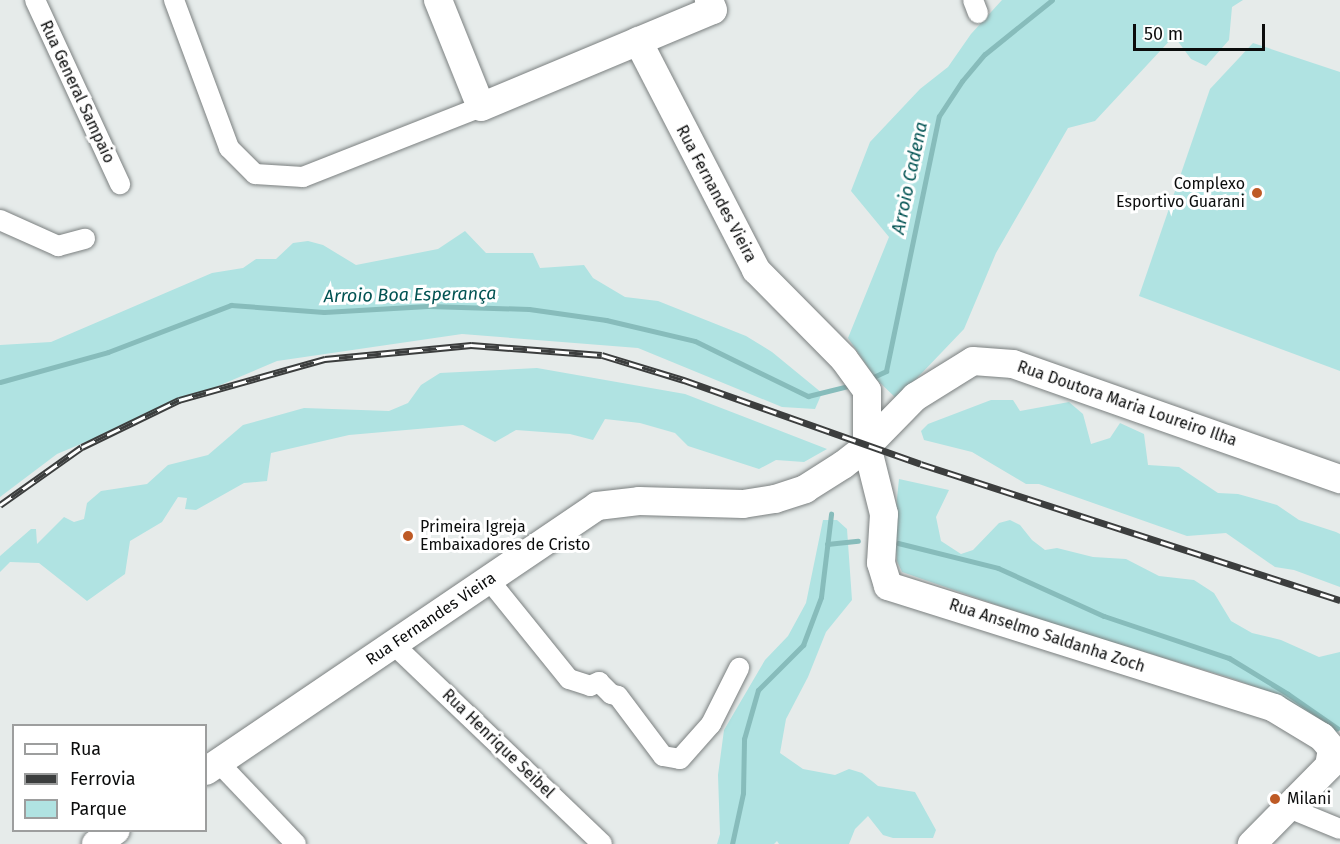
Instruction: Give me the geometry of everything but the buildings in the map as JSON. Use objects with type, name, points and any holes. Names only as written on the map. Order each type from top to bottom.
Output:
[{"type":"street","name":"Rua General Sampaio","points":[[34,0],[120,183]]},
{"type":"street","points":[[174,0],[229,148],[255,174],[303,177],[481,107],[713,10],[709,0]]},
{"type":"street","points":[[438,0],[481,107]]},
{"type":"street","name":"Rua Fernandes Vieira","points":[[212,766],[597,506],[639,501],[743,504],[775,499],[805,489],[867,446],[867,391],[844,359],[756,270],[638,41]]},
{"type":"street","points":[[0,220],[58,246],[85,239]]},
{"type":"street","name":"Rua Doutora Maria Loureiro Ilha","points":[[867,446],[915,398],[972,361],[1012,364],[1340,479]]},
{"type":"street","name":"Rua Anselmo Saldanha Zoch","points":[[867,446],[884,514],[881,563],[888,586],[1274,708],[1336,746]]},
{"type":"street","points":[[489,580],[569,679],[590,686],[599,682],[610,694],[618,696],[663,756],[680,759],[711,724],[739,668]]},
{"type":"street","name":"Rua Henrique Seibel","points":[[393,644],[602,844]]},
{"type":"street","points":[[1252,844],[1329,766],[1336,746]]},
{"type":"street","points":[[212,766],[296,844]]},
{"type":"street","points":[[1289,807],[1340,829]]},
{"type":"street","points":[[96,844],[114,832]]},
{"type":"green space","points":[[1002,0],[1243,0],[1232,7],[1229,40],[1206,66],[1191,59],[1174,36],[1095,121],[1068,128],[996,253],[964,329],[897,399],[876,379],[848,338],[889,237],[851,191],[870,142],[920,89],[948,67],[971,34]]},
{"type":"green space","name":"Complexo Esportivo Guarani","points":[[1253,43],[1340,72],[1340,371],[1139,296],[1210,89]]},
{"type":"green space","points":[[465,231],[486,253],[533,253],[540,268],[584,265],[593,278],[625,297],[658,301],[746,336],[772,352],[822,393],[815,409],[782,407],[638,348],[462,334],[277,361],[57,454],[0,497],[0,345],[51,342],[212,273],[243,268],[256,259],[276,259],[293,243],[308,241],[323,245],[356,265],[438,249]]},
{"type":"green space","points":[[537,368],[685,394],[827,449],[804,462],[776,460],[759,469],[688,446],[675,433],[640,423],[605,419],[593,440],[570,434],[516,430],[495,442],[463,425],[349,435],[271,453],[267,481],[244,483],[196,510],[185,509],[187,498],[178,497],[162,522],[130,541],[125,574],[87,601],[39,563],[10,562],[0,572],[0,556],[31,529],[36,529],[37,544],[64,517],[74,522],[84,519],[87,503],[101,491],[147,484],[168,465],[208,455],[243,425],[304,408],[389,411],[408,403],[421,385],[440,373]]},
{"type":"green space","points":[[991,400],[1013,400],[1020,411],[1069,402],[1083,414],[1091,444],[1110,438],[1120,423],[1144,434],[1148,465],[1179,467],[1218,493],[1238,494],[1277,505],[1299,520],[1340,534],[1340,587],[1294,570],[1275,567],[1226,533],[1187,536],[1039,484],[1026,484],[972,452],[924,440],[921,431],[928,424]]},
{"type":"green space","points":[[899,479],[949,490],[936,517],[941,541],[961,554],[973,550],[999,523],[1010,520],[1020,525],[1032,540],[1045,550],[1057,548],[1093,557],[1126,559],[1159,576],[1194,580],[1214,593],[1231,621],[1252,633],[1281,640],[1319,657],[1340,652],[1340,728],[1336,733],[1269,692],[1231,678],[1061,627],[902,572],[897,561],[894,527]]},
{"type":"green space","points":[[823,520],[837,520],[847,529],[852,600],[826,632],[808,677],[786,719],[780,753],[803,769],[835,775],[849,769],[862,773],[878,786],[915,792],[936,830],[933,838],[893,838],[883,835],[868,816],[855,829],[849,844],[779,844],[777,841],[774,844],[717,844],[720,834],[718,775],[724,730],[765,660],[788,636],[806,603]]},
{"type":"waterway","name":"Arroio Cadena","points":[[869,379],[886,371],[939,116],[962,81],[985,54],[1052,0]]},
{"type":"waterway","name":"Arroio Boa Esperança","points":[[0,382],[108,352],[231,305],[324,312],[428,306],[529,309],[606,320],[695,341],[808,396],[852,385]]},
{"type":"waterway","name":"Arroio Cadena","points":[[732,844],[743,793],[744,739],[758,690],[803,645],[821,597],[831,514]]},
{"type":"waterway","points":[[827,544],[858,541]]},
{"type":"waterway","points":[[898,543],[998,568],[1104,616],[1229,658],[1288,694],[1337,728]]},
{"type":"railway","points":[[0,505],[82,447],[179,400],[325,359],[471,345],[602,355],[684,380],[921,464],[1340,600]]},
{"type":"place","name":"Complexo Esportivo Guarani","points":[[1257,193]]},
{"type":"place","name":"Primeira Igreja Embaixadores de Cristo","points":[[408,536]]},
{"type":"place","name":"Milani","points":[[1275,799]]}]
